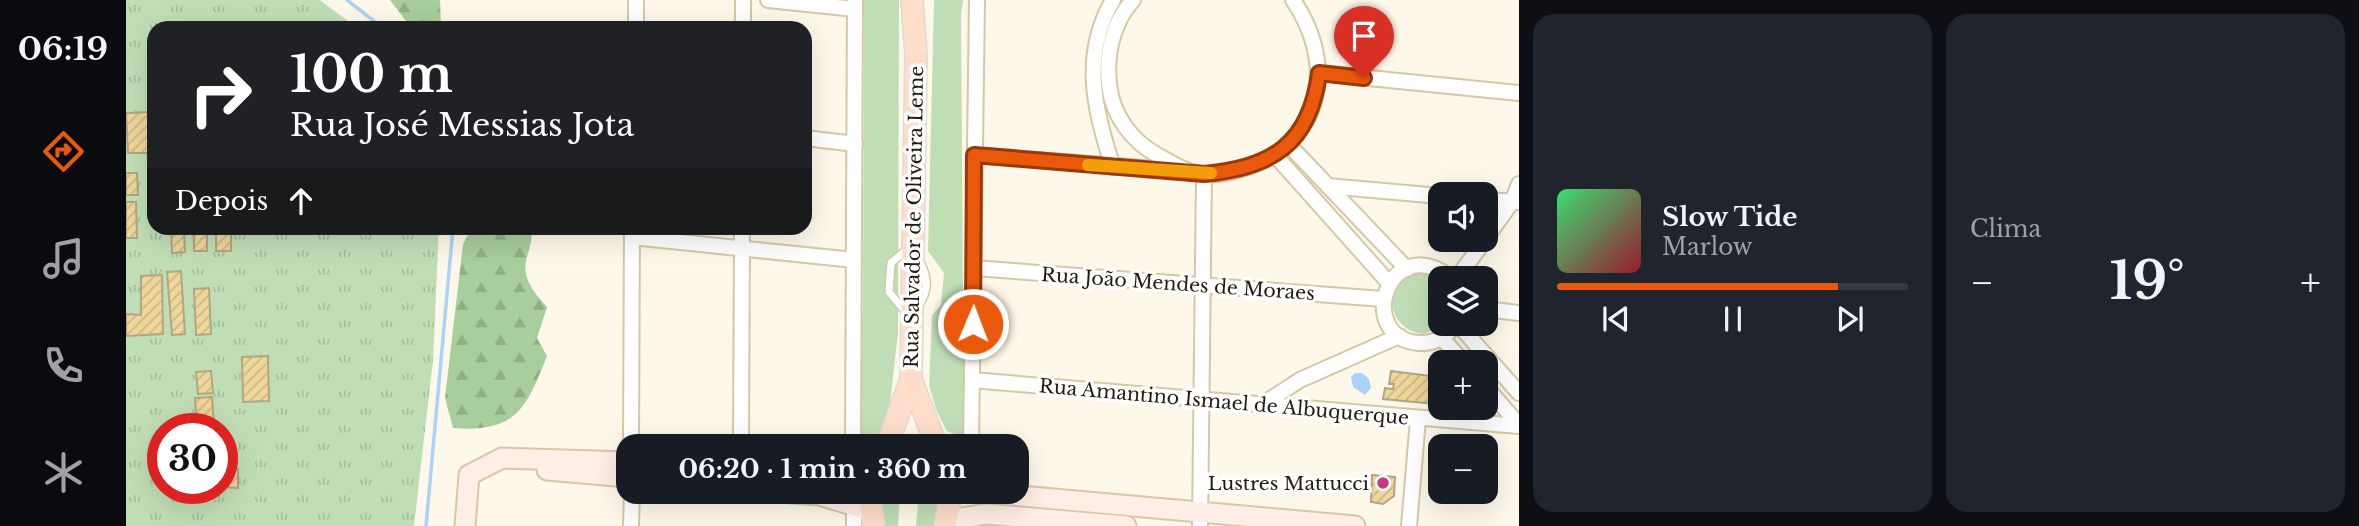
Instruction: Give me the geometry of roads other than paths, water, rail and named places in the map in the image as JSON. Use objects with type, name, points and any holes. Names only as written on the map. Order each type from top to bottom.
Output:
[{"type":"main road","points":[[912,0],[916,54]]},
{"type":"main road","points":[[916,54],[924,0]]},
{"type":"main road","name":"Rua Salvador de Oliveira Leme","points":[[911,379],[916,54]]},
{"type":"main road","points":[[890,434],[911,379]]},
{"type":"main road","points":[[911,379],[932,434]]},
{"type":"main road","points":[[898,434],[909,431],[923,434]]},
{"type":"main road","points":[[464,526],[466,480],[474,470],[487,464],[502,458],[531,457],[616,461]]},
{"type":"main road","points":[[487,464],[616,476]]},
{"type":"main road","points":[[1029,498],[1200,519],[1355,526]]},
{"type":"main road","points":[[949,504],[946,523],[971,521],[987,514],[1126,526]]},
{"type":"street","points":[[636,0],[636,21]]},
{"type":"street","points":[[740,21],[743,0]]},
{"type":"street","points":[[768,0],[855,4],[853,434]]},
{"type":"street","points":[[971,434],[976,0]]},
{"type":"street","points":[[1113,0],[1103,18],[1096,43],[1092,85],[1116,167]]},
{"type":"street","points":[[1130,1],[1110,44],[1108,78],[1116,111],[1143,148],[1197,173]]},
{"type":"street","points":[[974,155],[1197,173],[1241,171],[1275,155],[1288,144],[1310,112],[1319,73],[1317,47],[1307,21],[1294,1]]},
{"type":"street","points":[[1319,73],[1519,93]]},
{"type":"street","points":[[812,139],[855,144]]},
{"type":"street","points":[[1288,144],[1407,269]]},
{"type":"street","points":[[1116,167],[1137,163],[1143,155],[1143,148]]},
{"type":"street","points":[[1275,155],[1389,283]]},
{"type":"street","points":[[1197,173],[1205,287],[1200,519]]},
{"type":"street","points":[[1498,223],[1516,202],[1519,184]]},
{"type":"street","points":[[1328,186],[1428,195]]},
{"type":"street","points":[[1498,201],[1516,202]]},
{"type":"street","points":[[631,434],[632,235]]},
{"type":"street","points":[[654,235],[854,260]]},
{"type":"street","points":[[741,235],[741,434]]},
{"type":"street","points":[[1428,266],[1407,269],[1389,283],[1383,299],[1385,317],[1399,336],[1422,343],[1442,338],[1453,350]]},
{"type":"street","name":"Rua João Mendes de Moraes","points":[[974,268],[1383,299]]},
{"type":"street","points":[[1498,310],[1519,313]]},
{"type":"street","points":[[1263,404],[1300,380],[1399,336]]},
{"type":"street","points":[[1468,336],[1519,393]]},
{"type":"street","name":"Rua Amantino Ismael de Albuquerque","points":[[972,380],[1519,426]]},
{"type":"street","points":[[1498,401],[1519,426]]},
{"type":"street","points":[[1409,526],[1418,419]]},
{"type":"street","points":[[631,526],[632,504]]},
{"type":"street","points":[[854,526],[866,508]]},
{"type":"water","points":[[1355,373],[1362,373],[1369,379],[1371,388],[1365,395],[1353,387],[1351,377]]},
{"type":"waterway","points":[[347,0],[374,21]]},
{"type":"waterway","points":[[426,526],[452,235]]},
{"type":"place","name":"Lustres Mattucci","points":[[1383,483]]}]
